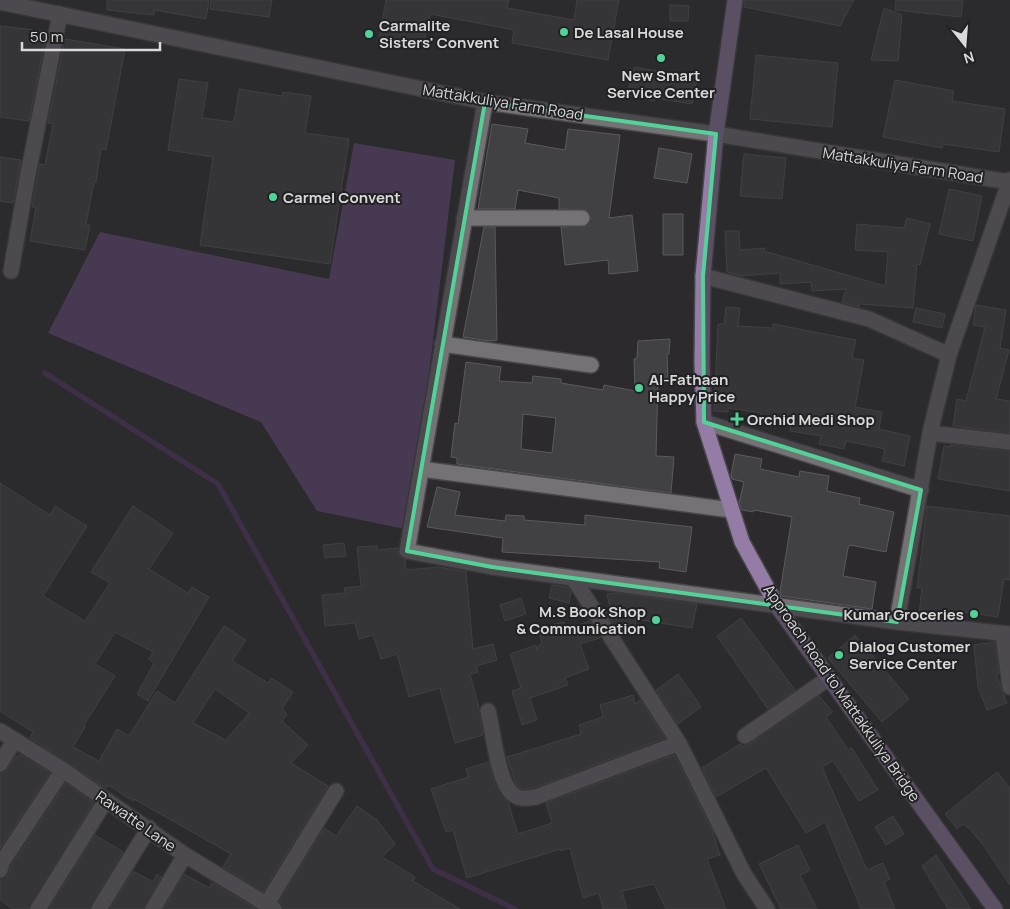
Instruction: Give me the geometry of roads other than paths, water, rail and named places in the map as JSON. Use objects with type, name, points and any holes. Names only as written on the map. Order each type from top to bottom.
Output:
[{"type":"main road","name":"Approach Road to Mattakkuliya Bridge","points":[[735,0],[716,134],[703,276],[702,362],[704,422],[742,542],[778,606],[995,909]]},
{"type":"street","name":"Mattakkuliya Farm Road","points":[[0,2],[485,102],[716,134],[1010,181]]},
{"type":"street","points":[[11,271],[26,179],[60,14]]},
{"type":"street","points":[[485,102],[407,551],[492,567],[897,622],[1006,634],[1010,688]]},
{"type":"street","points":[[897,622],[930,433],[949,355],[1010,181]]},
{"type":"street","points":[[464,218],[582,218]]},
{"type":"street","points":[[703,276],[869,319],[949,355]]},
{"type":"street","points":[[442,344],[591,365]]},
{"type":"street","points":[[704,422],[921,490]]},
{"type":"street","points":[[930,433],[1010,442]]},
{"type":"street","points":[[421,469],[731,510]]},
{"type":"street","points":[[573,578],[679,743],[744,874],[767,909]]},
{"type":"street","points":[[745,736],[829,678]]},
{"type":"street","points":[[488,711],[502,774],[507,788],[513,795],[522,799],[536,797],[679,743]]},
{"type":"street","name":"Rawatte Lane","points":[[0,731],[150,828],[185,855],[272,908]]},
{"type":"street","points":[[0,764],[14,741]]},
{"type":"street","points":[[0,870],[2,862],[63,770]]},
{"type":"street","points":[[272,908],[336,791]]},
{"type":"street","points":[[38,909],[106,800]]},
{"type":"street","points":[[99,909],[150,828]]},
{"type":"street","points":[[153,909],[185,855]]},
{"type":"waterway","points":[[45,373],[218,484],[433,869],[515,909]]},
{"type":"place","name":"De Lasal House","points":[[564,32]]},
{"type":"place","name":"Carmalite Sisters' Convent","points":[[369,34]]},
{"type":"place","name":"New Smart Service Center","points":[[661,58]]},
{"type":"place","name":"Carmel Convent","points":[[273,197]]},
{"type":"place","name":"Al-Fathaan Happy Price","points":[[639,388]]},
{"type":"place","name":"Orchid Medi Shop","points":[[737,419]]},
{"type":"place","name":"Kumar Groceries","points":[[974,614]]},
{"type":"place","name":"M.S Book Shop & Communication","points":[[656,620]]},
{"type":"place","name":"Dialog Customer Service Center","points":[[839,655]]}]
